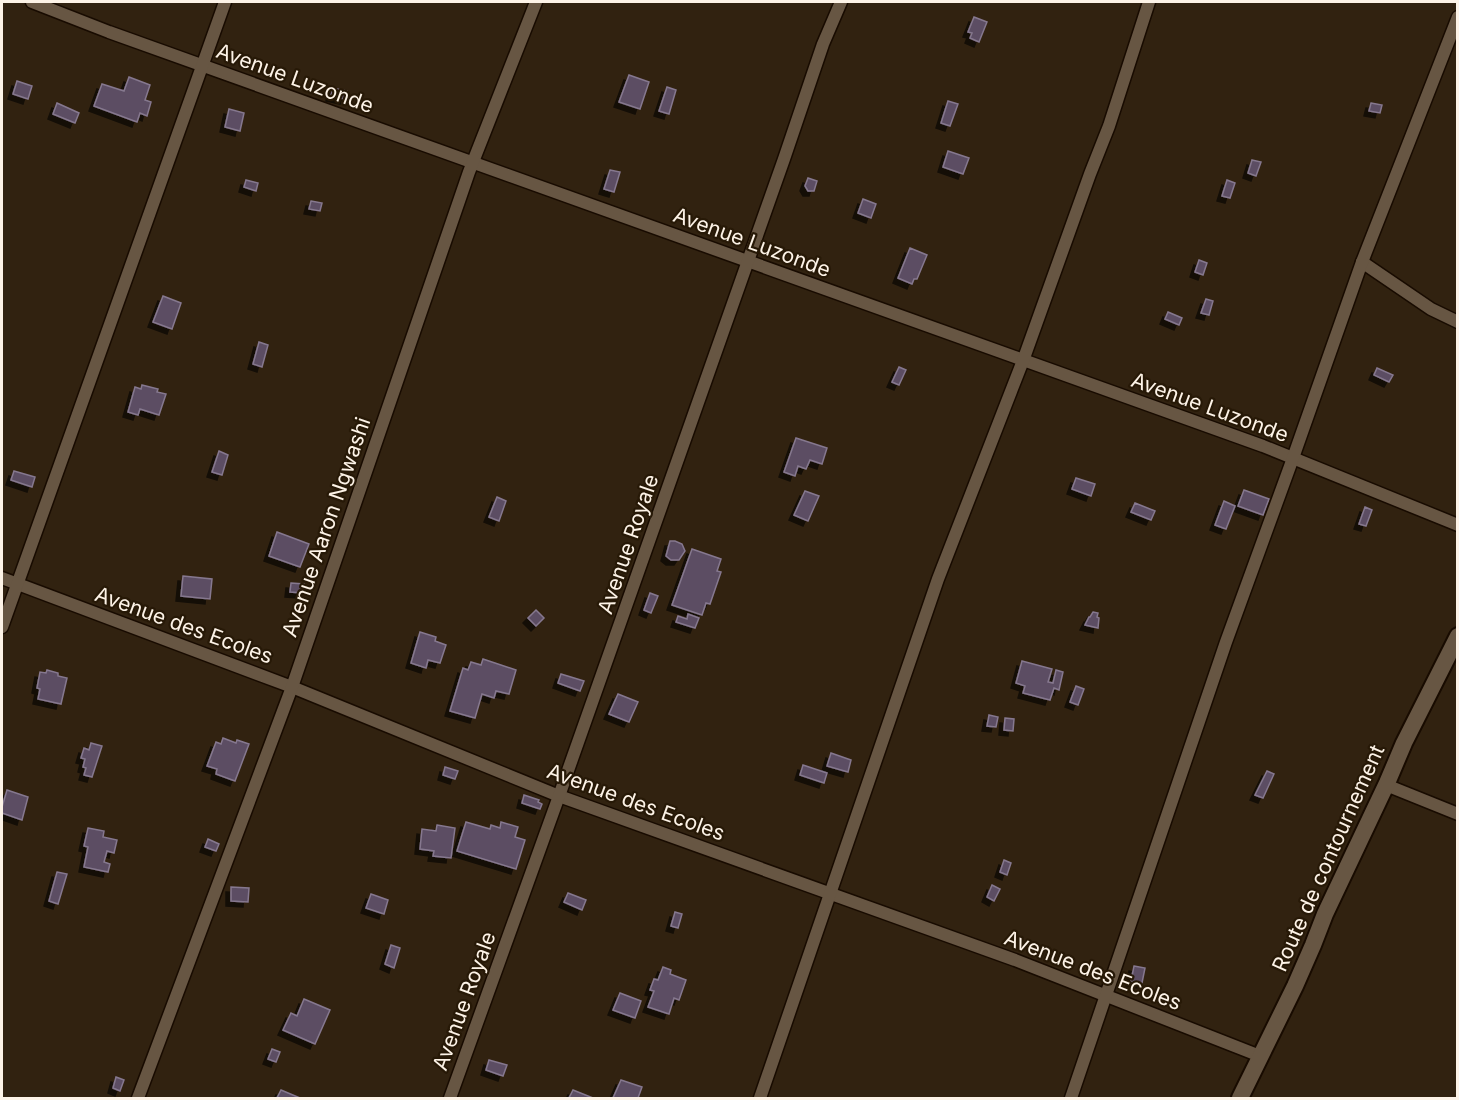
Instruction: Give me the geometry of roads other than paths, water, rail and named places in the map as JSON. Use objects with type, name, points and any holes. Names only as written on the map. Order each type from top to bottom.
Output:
[{"type":"street","name":"Avenue Luzonde","points":[[32,2],[202,66],[1263,446],[1458,525]]},
{"type":"street","points":[[2,627],[225,2]]},
{"type":"street","name":"Avenue Aaron Ngwashi","points":[[138,1098],[292,687],[473,162],[536,2]]},
{"type":"street","name":"Avenue Royale","points":[[450,1098],[559,796],[823,44],[841,2]]},
{"type":"street","points":[[760,1098],[938,579],[1023,360],[1074,215],[1110,126],[1149,2]]},
{"type":"street","points":[[1071,1098],[1226,642],[1362,262],[1458,17]]},
{"type":"street","points":[[1362,262],[1431,309],[1458,322]]},
{"type":"street","name":"Avenue des Ecoles","points":[[2,578],[292,687],[559,796],[1015,960],[1260,1056]]},
{"type":"street","name":"Route de contournement","points":[[1240,1098],[1295,986],[1325,914],[1404,743],[1458,636]]},
{"type":"street","points":[[1386,785],[1458,814]]}]
